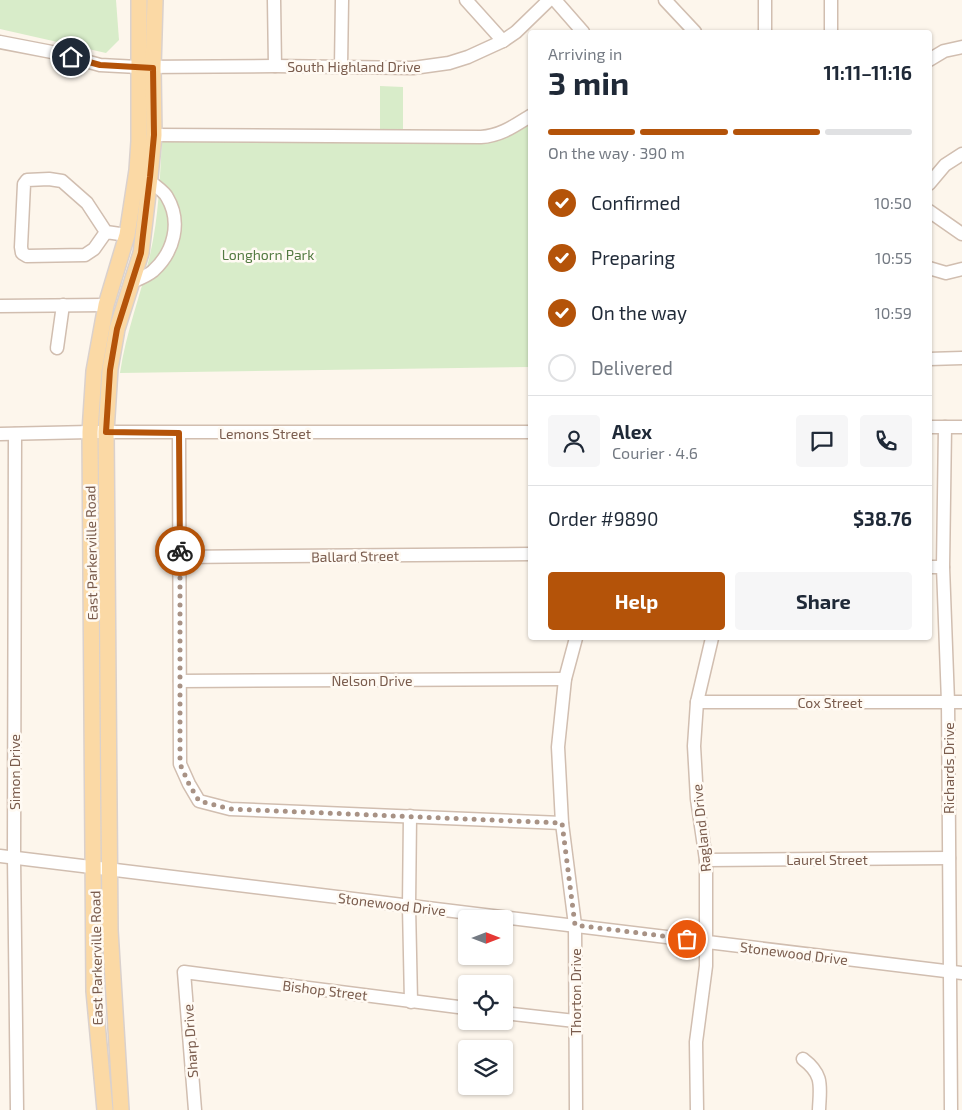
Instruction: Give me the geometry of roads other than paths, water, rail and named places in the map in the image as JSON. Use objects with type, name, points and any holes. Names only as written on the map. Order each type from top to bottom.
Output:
[{"type":"main road","name":"East Parkerville Road","points":[[105,1110],[94,991],[102,867],[106,432],[110,370],[116,337],[141,253],[154,135],[139,0]]},
{"type":"main road","name":"East Parkerville Road","points":[[121,1110],[102,867],[90,432],[94,371],[106,305],[127,236],[137,170],[146,68],[155,0]]},
{"type":"street","points":[[274,0],[275,66]]},
{"type":"street","points":[[341,67],[342,0]]},
{"type":"street","points":[[466,0],[503,41]]},
{"type":"street","name":"South Highland Drive","points":[[0,42],[57,53],[100,65],[146,68],[275,66],[413,68],[448,63],[468,57],[503,41],[516,32],[549,0]]},
{"type":"street","points":[[554,0],[582,30]]},
{"type":"street","points":[[665,0],[693,30]]},
{"type":"street","points":[[765,0],[765,30]]},
{"type":"street","points":[[832,0],[832,30]]},
{"type":"street","points":[[932,58],[944,52],[962,47]]},
{"type":"street","points":[[154,135],[481,137],[498,134],[528,117]]},
{"type":"street","points":[[932,180],[945,165],[962,154]]},
{"type":"street","points":[[106,232],[94,249],[85,255],[27,256],[22,253],[21,247],[24,184],[27,180],[49,179],[62,181],[87,203],[106,232],[127,236]]},
{"type":"street","points":[[132,282],[151,273],[160,264],[174,241],[175,215],[170,202],[167,195],[150,182]]},
{"type":"street","points":[[932,213],[962,234]]},
{"type":"street","points":[[932,269],[946,273],[962,269]]},
{"type":"street","points":[[57,348],[63,305]]},
{"type":"street","points":[[0,306],[106,305]]},
{"type":"street","points":[[932,359],[962,358]]},
{"type":"street","points":[[932,427],[962,427]]},
{"type":"street","name":"Richards Drive","points":[[945,427],[943,567],[948,702],[949,858],[956,972],[951,1110]]},
{"type":"street","name":"Lemons Street","points":[[0,434],[90,432],[528,432]]},
{"type":"street","points":[[179,433],[180,764],[199,801],[230,809],[562,823]]},
{"type":"street","name":"Simon Drive","points":[[15,434],[14,857],[17,1110]]},
{"type":"street","name":"Ballard Street","points":[[180,558],[528,554]]},
{"type":"street","points":[[932,567],[943,567]]},
{"type":"street","name":"Thorton Drive","points":[[575,640],[564,679],[558,746],[562,823],[575,925],[576,1110]]},
{"type":"street","name":"Ragland Drive","points":[[697,1110],[696,1042],[706,966],[706,860],[696,799],[694,746],[698,702],[712,640]]},
{"type":"street","name":"Nelson Drive","points":[[180,681],[564,679]]},
{"type":"street","name":"Cox Street","points":[[698,702],[962,702]]},
{"type":"street","points":[[410,816],[411,1002]]},
{"type":"street","name":"Stonewood Drive","points":[[0,856],[956,972]]},
{"type":"street","name":"Laurel Street","points":[[706,860],[949,858]]},
{"type":"street","name":"Bishop Street","points":[[184,972],[458,1007]]},
{"type":"street","name":"Sharp Drive","points":[[184,972],[195,1110]]},
{"type":"street","points":[[513,1014],[575,1021]]},
{"type":"street","points":[[803,1058],[814,1067],[820,1079],[819,1110]]},
{"type":"park label","name":"Longhorn Park","points":[[268,254]]}]
